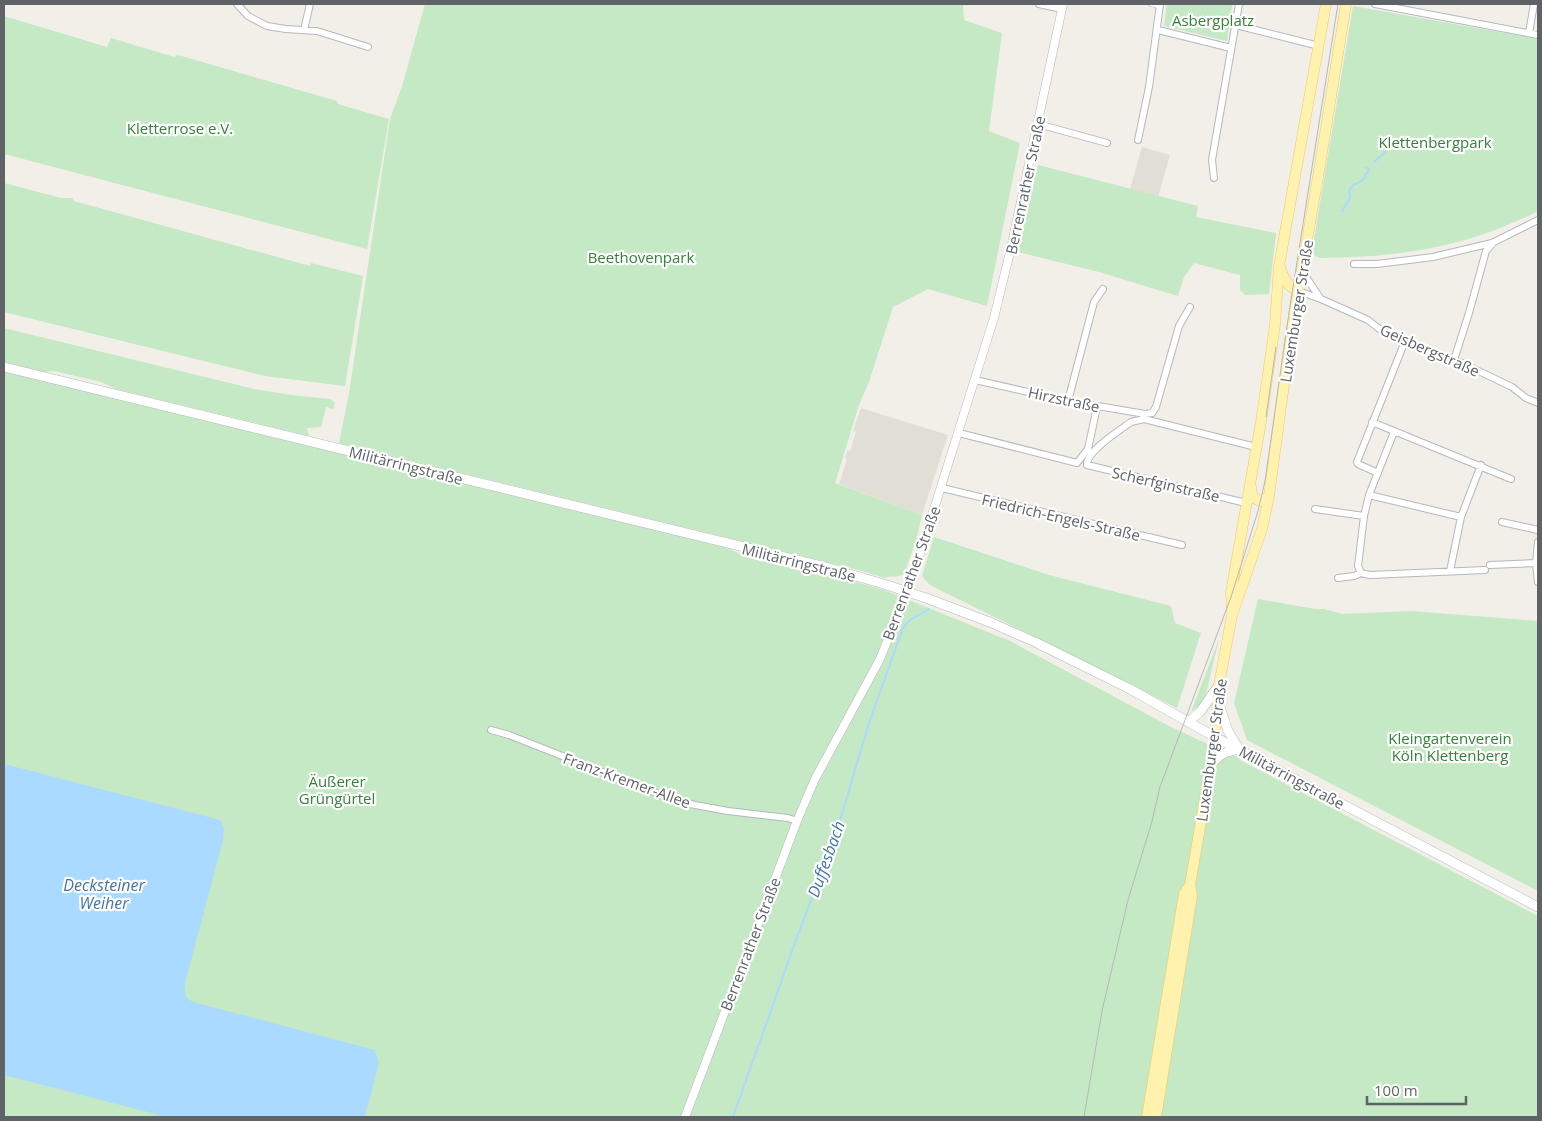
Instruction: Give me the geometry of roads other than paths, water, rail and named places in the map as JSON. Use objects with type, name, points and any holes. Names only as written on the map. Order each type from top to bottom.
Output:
[{"type":"main road","name":"Luxemburger Straße","points":[[1232,615],[1231,592],[1271,350],[1279,266],[1326,4]]},
{"type":"main road","name":"Luxemburger Straße","points":[[1156,1117],[1191,904],[1190,885],[1215,737],[1219,685],[1232,615],[1262,529],[1269,496],[1296,290],[1302,271],[1346,4]]},
{"type":"main road","points":[[1279,266],[1284,278],[1296,290]]},
{"type":"main road","points":[[1276,300],[1282,293],[1296,290]]},
{"type":"main road","name":"Militärringstraße","points":[[4,367],[812,564],[907,592],[992,623],[1029,639],[1130,689],[1215,737],[1538,907]]},
{"type":"main road","points":[[1250,481],[1252,497],[1255,500],[1261,501],[1269,496]]},
{"type":"main road","points":[[1188,722],[1200,712],[1219,685]]},
{"type":"main road","points":[[1211,764],[1224,753],[1239,749],[1228,731],[1218,701]]},
{"type":"main road","name":"Luxemburger Straße","points":[[1147,1117],[1184,894],[1190,885]]},
{"type":"street","points":[[237,4],[248,16],[267,26],[286,30],[325,33],[368,47]]},
{"type":"street","points":[[304,30],[310,4]]},
{"type":"street","points":[[1039,4],[1063,6]]},
{"type":"street","points":[[1138,140],[1158,30],[1160,5],[1151,4]]},
{"type":"street","points":[[1214,178],[1212,160],[1239,4]]},
{"type":"street","points":[[1375,4],[1538,35]]},
{"type":"street","points":[[1529,33],[1534,4]]},
{"type":"street","name":"Berrenrather Straße","points":[[685,1117],[797,821],[814,781],[880,659],[907,592],[942,488],[995,312],[1063,6]]},
{"type":"street","points":[[1236,25],[1319,46]]},
{"type":"street","points":[[1158,30],[1232,48]]},
{"type":"street","points":[[1038,124],[1107,143]]},
{"type":"street","points":[[1354,264],[1376,264],[1433,257],[1492,244],[1538,220]]},
{"type":"street","points":[[1454,360],[1470,312],[1486,251],[1492,244]]},
{"type":"street","points":[[1302,271],[1321,299]]},
{"type":"street","points":[[1068,401],[1094,302],[1103,288]]},
{"type":"street","name":"Geisbergstraße","points":[[1296,290],[1368,320],[1378,328],[1405,341],[1441,357],[1454,360],[1512,387],[1526,398],[1538,403]]},
{"type":"street","name":"Hirzstraße","points":[[975,380],[1097,407],[1145,414],[1152,413],[1156,407],[1179,326],[1190,307]]},
{"type":"street","points":[[1378,473],[1357,462],[1405,341]]},
{"type":"street","points":[[959,433],[1077,463],[1088,449],[1097,407]]},
{"type":"street","name":"Scherfginstraße","points":[[1246,503],[1087,465],[1087,459],[1092,452],[1131,422],[1144,419],[1256,447]]},
{"type":"street","points":[[1372,422],[1511,479]]},
{"type":"street","points":[[1362,573],[1358,566],[1364,516],[1369,495],[1394,432]]},
{"type":"street","points":[[1450,572],[1461,517],[1481,466]]},
{"type":"street","name":"Friedrich-Engels-Straße","points":[[942,488],[1182,545]]},
{"type":"street","points":[[1369,495],[1461,517]]},
{"type":"street","points":[[1315,509],[1364,516]]},
{"type":"street","points":[[1502,522],[1538,530]]},
{"type":"street","points":[[1538,542],[1536,563],[1538,582]]},
{"type":"street","points":[[1338,578],[1362,573],[1370,575],[1450,572],[1536,563]]},
{"type":"street","name":"Franz-Kremer-Allee","points":[[491,730],[509,735],[679,802],[728,812],[788,818],[797,821]]},
{"type":"water","name":"Decksteiner Weiher","points":[[4,764],[220,820],[224,828],[223,840],[185,983],[186,996],[193,1002],[375,1050],[379,1063],[365,1117],[167,1117],[4,1075]]},
{"type":"waterway","points":[[1374,162],[1385,152]]},
{"type":"waterway","points":[[1360,182],[1364,179],[1369,169],[1366,168]]},
{"type":"waterway","points":[[1342,211],[1350,198],[1349,191],[1353,185],[1360,182]]},
{"type":"waterway","name":"Duffesbach","points":[[733,1117],[839,824],[869,723],[903,628],[910,620],[929,609]]},
{"type":"tram line","points":[[1084,1117],[1102,1011],[1128,900],[1151,825],[1160,787],[1231,597],[1258,511],[1265,481],[1290,306],[1338,4]]},
{"type":"tram line","points":[[1266,417],[1276,347]]},
{"type":"park label","name":"Asbergplatz","points":[[1213,20]]},
{"type":"park label","name":"Kletterrose e.V.","points":[[180,128]]},
{"type":"park label","name":"Klettenbergpark","points":[[1435,142]]},
{"type":"park label","name":"Beethovenpark","points":[[641,257]]},
{"type":"park label","name":"Kleingartenverein Köln Klettenberg","points":[[1450,746]]},
{"type":"park label","name":"Äußerer Grüngürtel","points":[[337,790]]}]
